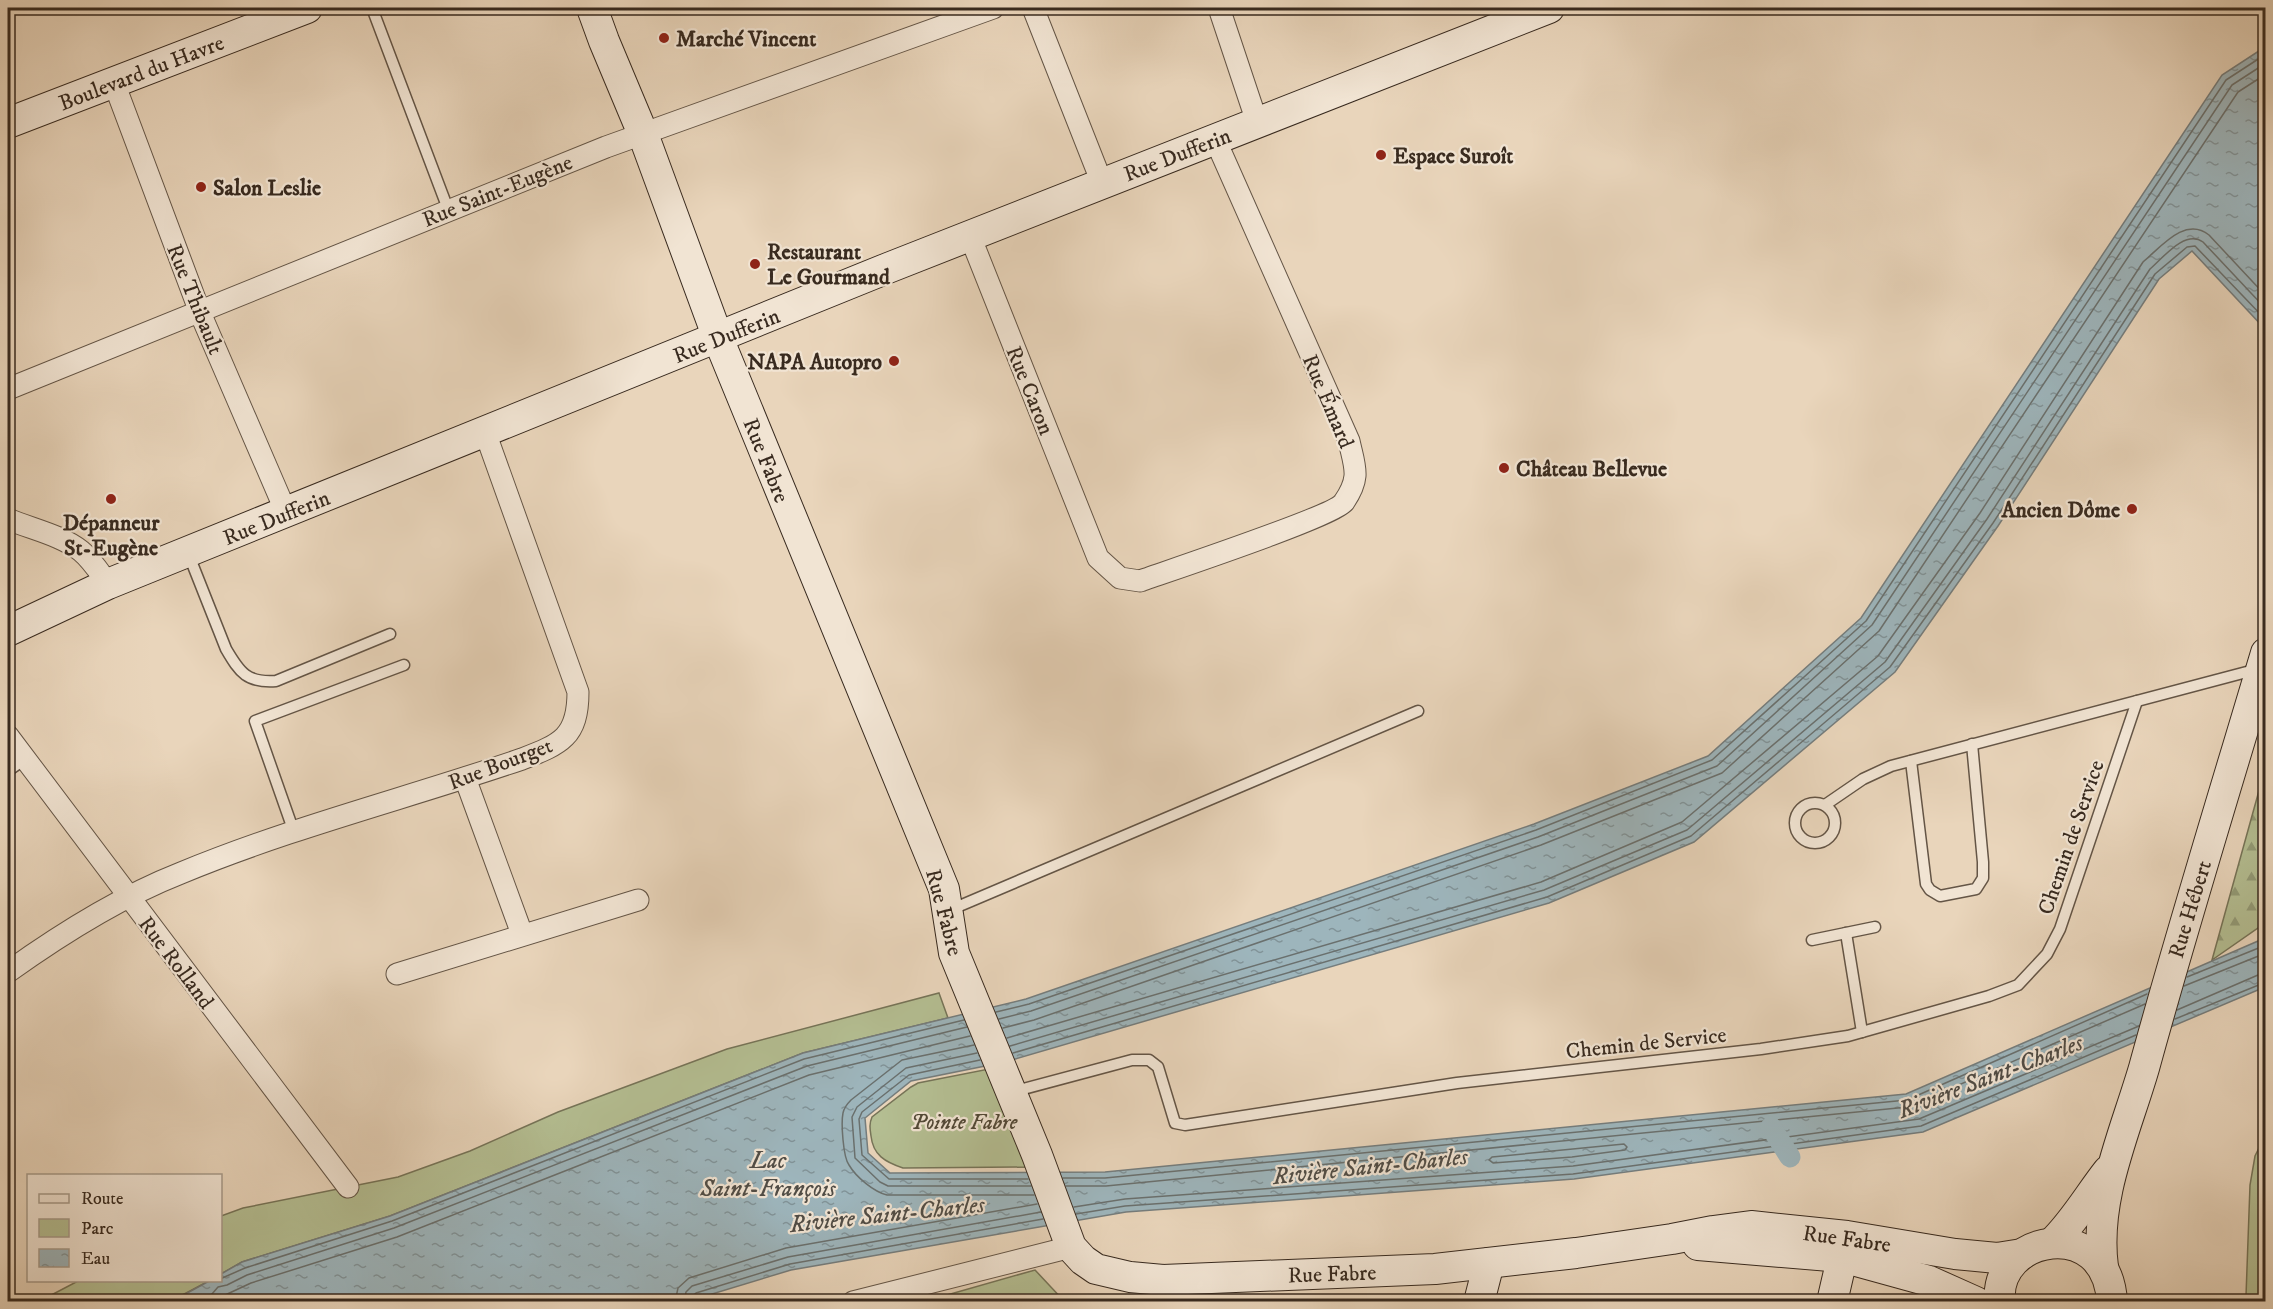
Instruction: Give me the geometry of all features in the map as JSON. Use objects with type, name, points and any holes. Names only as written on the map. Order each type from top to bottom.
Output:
[{"type":"street","name":"Boulevard du Havre","points":[[8,123],[307,8]]},
{"type":"street","name":"Rue Fabre","points":[[592,8],[643,134],[717,338],[944,889],[954,953],[1037,1155],[1071,1247],[1083,1260],[1096,1269],[1130,1277],[1163,1280],[1435,1269],[1672,1239],[1745,1250],[1844,1246],[1997,1258],[2022,1254],[2036,1246],[2052,1243]]},
{"type":"street","name":"Rue Saint-Eugène","points":[[8,389],[606,147],[993,8]]},
{"type":"street","points":[[1033,8],[1102,183]]},
{"type":"street","points":[[1219,8],[1257,122]]},
{"type":"street","name":"Rue Dufferin","points":[[8,631],[108,584],[286,512],[1102,183],[1549,8]]},
{"type":"street","name":"Rue Thibault","points":[[114,83],[199,311],[286,512]]},
{"type":"street","name":"Rue Émard","points":[[1093,545],[1098,558],[1120,578],[1140,581],[1296,525],[1343,504],[1357,476],[1349,441],[1215,139]]},
{"type":"street","name":"Rue Caron","points":[[970,236],[1093,545]]},
{"type":"street","name":"Rue Bourget","points":[[8,972],[35,953],[129,897],[180,873],[294,832],[552,748],[569,732],[578,714],[578,692],[485,432]]},
{"type":"street","points":[[8,519],[67,542],[81,551],[92,561],[108,584]]},
{"type":"street","name":"Rue Hébert","points":[[2112,1289],[2101,1249],[2101,1220],[2114,1164],[2263,661]]},
{"type":"street","name":"Rue Rolland","points":[[8,736],[16,765],[129,897],[348,1187]]},
{"type":"street","points":[[465,778],[522,934]]},
{"type":"street","points":[[397,974],[638,900]]},
{"type":"street","name":"Rue Hébert","points":[[2052,1243],[2067,1228],[2086,1199],[2114,1164]]},
{"type":"street","points":[[2052,1243],[2081,1248],[2093,1256],[2112,1289]]},
{"type":"street","name":"Rue Fabre","points":[[1844,1246],[1976,1302]]},
{"type":"street","points":[[1832,1302],[1844,1246]]},
{"type":"street","points":[[853,1302],[1071,1247]]},
{"type":"street","points":[[2000,1302],[2003,1281],[2010,1266],[2022,1254]]},
{"type":"street","points":[[1479,1302],[1489,1263]]},
{"type":"lane","points":[[372,8],[448,209]]},
{"type":"lane","points":[[188,552],[234,664],[246,676],[259,682],[276,681],[390,634]]},
{"type":"lane","points":[[1825,805],[1863,779],[1891,766],[2137,701],[2263,661]]},
{"type":"lane","points":[[294,832],[255,721],[404,665]]},
{"type":"lane","name":"Chemin de Service","points":[[1007,1081],[1132,1060],[1149,1060],[1158,1067],[1175,1123],[1185,1125],[1457,1083],[1761,1049],[1862,1032],[1989,996],[2018,985],[2047,954],[2060,929],[2137,701]]},
{"type":"lane","points":[[947,912],[1418,711]]},
{"type":"lane","points":[[1911,761],[1926,884],[1930,890],[1940,896],[1976,889],[1983,878],[1983,862],[1972,744]]},
{"type":"lane","points":[[1812,940],[1875,927]]},
{"type":"lane","points":[[1846,933],[1862,1032]]},
{"type":"green space","points":[[2265,769],[2265,923],[2212,960]]},
{"type":"green space","points":[[939,993],[948,1018],[803,1053],[390,1216],[242,1262],[222,1273],[222,1216],[243,1208],[398,1177],[470,1151],[558,1112],[727,1049]]},
{"type":"green space","name":"Pointe Fabre","points":[[994,1068],[1034,1167],[903,1168],[885,1160],[877,1153],[871,1136],[872,1117],[911,1087],[918,1083]]},
{"type":"green space","points":[[2265,1139],[2265,1295],[2246,1296],[2250,1185],[2255,1156]]},
{"type":"green space","points":[[1035,1270],[1064,1301],[926,1301]]},
{"type":"green space","points":[[76,1282],[207,1282],[171,1301],[38,1302]]},
{"type":"water","name":"Lac Saint-François","points":[[2265,47],[2265,329],[2192,251],[2159,279],[1998,526],[1895,672],[1694,842],[1549,903],[1005,1062],[911,1081],[865,1118],[868,1153],[890,1173],[1105,1172],[1906,1094],[2265,938],[2265,987],[1923,1132],[1574,1179],[1126,1212],[791,1270],[689,1301],[171,1302],[207,1282],[222,1282],[222,1273],[242,1262],[390,1216],[803,1053],[1026,999],[1534,824],[1708,756],[1861,618],[2222,75]]},
{"type":"waterway","points":[[1771,1127],[1790,1157]]},
{"type":"place","name":"Marché Vincent","points":[[664,38]]},
{"type":"place","name":"Espace Suroît","points":[[1381,155]]},
{"type":"place","name":"Salon Leslie","points":[[201,187]]},
{"type":"place","name":"Restaurant Le Gourmand","points":[[755,264]]},
{"type":"place","name":"NAPA Autopro","points":[[894,361]]},
{"type":"place","name":"Château Bellevue","points":[[1504,468]]},
{"type":"place","name":"Dépanneur St-Eugène","points":[[111,499]]},
{"type":"place","name":"Ancien Dôme","points":[[2132,509]]},
{"type":"water label","name":"Rivière Saint-Charles","points":[[1990,1076]]},
{"type":"water label","name":"Rivière Saint-Charles","points":[[1370,1166]]},
{"type":"water label","name":"Rivière Saint-Charles","points":[[887,1214]]}]
